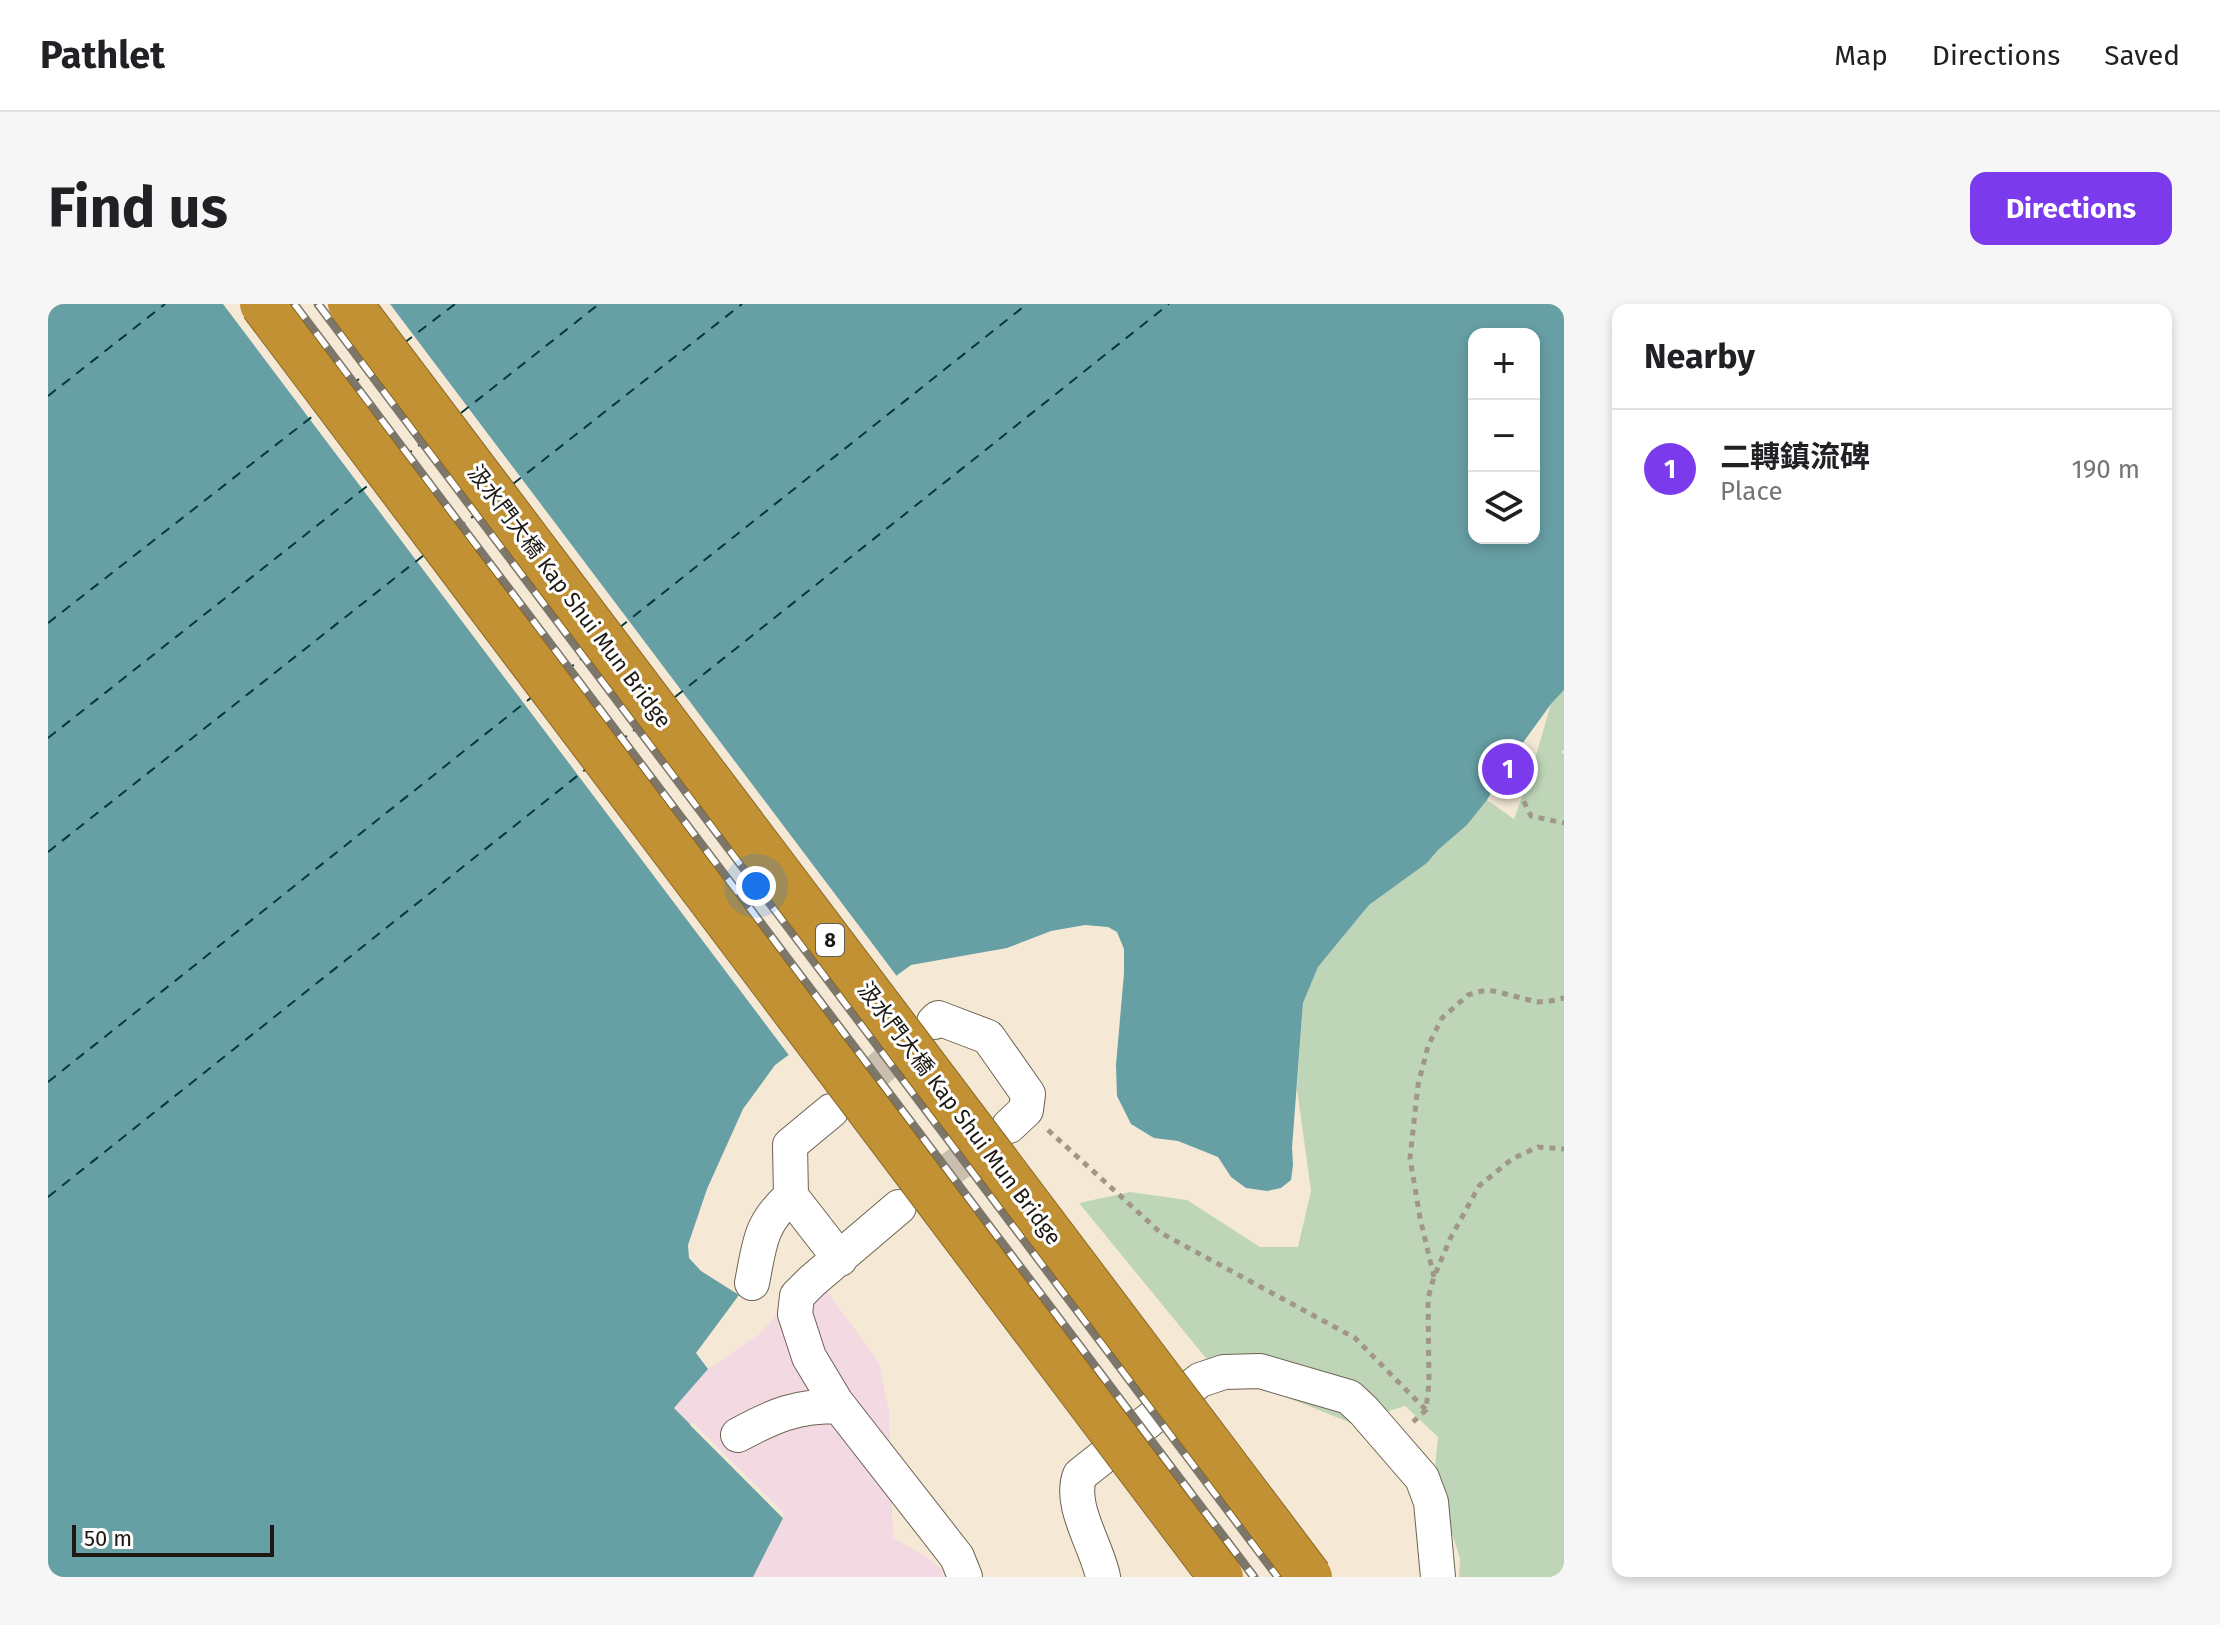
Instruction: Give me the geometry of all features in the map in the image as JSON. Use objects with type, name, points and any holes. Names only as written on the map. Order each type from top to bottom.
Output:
[{"type":"highway","points":[[262,304],[1221,1577]]},
{"type":"highway","name":"汲水門大橋 Kap Shui Mun Bridge","points":[[350,304],[1310,1577]]},
{"type":"lane","points":[[934,1022],[938,1018],[988,1037],[1028,1094],[1017,1118]]},
{"type":"lane","points":[[831,1111],[790,1145],[791,1196],[840,1259]]},
{"type":"lane","points":[[752,1283],[762,1233],[773,1212],[791,1196]]},
{"type":"lane","points":[[899,1207],[797,1296],[795,1314],[809,1357],[839,1406],[957,1557],[965,1577]]},
{"type":"lane","points":[[1103,1577],[1079,1506],[1076,1484],[1080,1475],[1200,1380],[1224,1372],[1260,1371],[1349,1397],[1422,1478],[1431,1502],[1438,1577]]},
{"type":"lane","points":[[738,1435],[771,1417],[813,1406],[839,1406]]},
{"type":"lane","points":[[1411,1577],[1435,1537]]},
{"type":"path","points":[[1508,769],[1531,816],[1564,823]]},
{"type":"path","points":[[1434,1277],[1410,1158],[1418,1085],[1428,1046],[1442,1018],[1468,995],[1494,991],[1537,1002],[1564,998]]},
{"type":"path","points":[[1017,1118],[1161,1233],[1355,1338],[1426,1410]]},
{"type":"path","points":[[1405,1430],[1426,1410],[1429,1383],[1428,1298],[1434,1277],[1450,1239],[1479,1186],[1512,1159],[1538,1147],[1564,1149]]},
{"type":"shaded area","points":[[812,1270],[879,1363],[889,1411],[893,1538],[942,1569],[943,1577],[753,1577],[783,1517],[674,1408],[708,1369],[761,1333]]},
{"type":"green space","points":[[1564,690],[1564,750],[1561,752],[1564,754],[1564,1577],[1459,1577],[1460,1558],[1435,1469],[1438,1437],[1405,1406],[1351,1423],[1214,1368],[1079,1203],[1130,1192],[1187,1200],[1260,1247],[1298,1247],[1311,1191],[1297,1089],[1303,1003],[1318,967],[1369,905],[1427,863],[1467,825],[1487,800],[1514,819],[1551,704]]},
{"type":"water","points":[[48,304],[1564,304],[1564,690],[1506,766],[1487,800],[1467,825],[1427,863],[1369,905],[1318,967],[1303,1003],[1291,1180],[1281,1188],[1267,1191],[1246,1188],[1231,1177],[1218,1157],[1178,1141],[1154,1138],[1131,1124],[1117,1096],[1116,1065],[1124,949],[1117,932],[1108,927],[1085,925],[1051,931],[1007,948],[911,965],[775,1065],[743,1109],[707,1189],[688,1245],[689,1258],[701,1271],[739,1295],[696,1353],[708,1369],[674,1408],[783,1518],[753,1577],[48,1577]]},
{"type":"pier","points":[[223,304],[390,304],[899,979],[791,1058]]},
{"type":"pier","points":[[692,1422],[783,1512],[783,1518],[690,1425]]},
{"type":"ferry route","points":[[48,396],[165,304]]},
{"type":"ferry route","points":[[404,343],[455,304]]},
{"type":"ferry route","points":[[461,413],[599,304]]},
{"type":"ferry route","points":[[513,484],[742,304]]},
{"type":"ferry route","points":[[619,628],[1027,304]]},
{"type":"ferry route","points":[[675,697],[1169,304]]},
{"type":"ferry route","points":[[351,385],[371,370]]},
{"type":"ferry route","points":[[48,623],[318,412]]},
{"type":"ferry route","points":[[404,457],[427,439]]},
{"type":"ferry route","points":[[48,738],[371,483]]},
{"type":"ferry route","points":[[457,529],[480,511]]},
{"type":"ferry route","points":[[48,852],[424,555]]},
{"type":"ferry route","points":[[566,671],[586,655]]},
{"type":"ferry route","points":[[48,1082],[532,697]]},
{"type":"ferry route","points":[[619,742],[642,724]]},
{"type":"ferry route","points":[[48,1197],[586,769]]},
{"type":"tunnel","points":[[837,1105],[925,1030]]},
{"type":"tunnel","points":[[909,1200],[1002,1131]]},
{"type":"railway","points":[[294,304],[1254,1577]]},
{"type":"railway","points":[[318,304],[1278,1577]]},
{"type":"place","name":"二轉鎮流碑","points":[[1508,769]]}]
